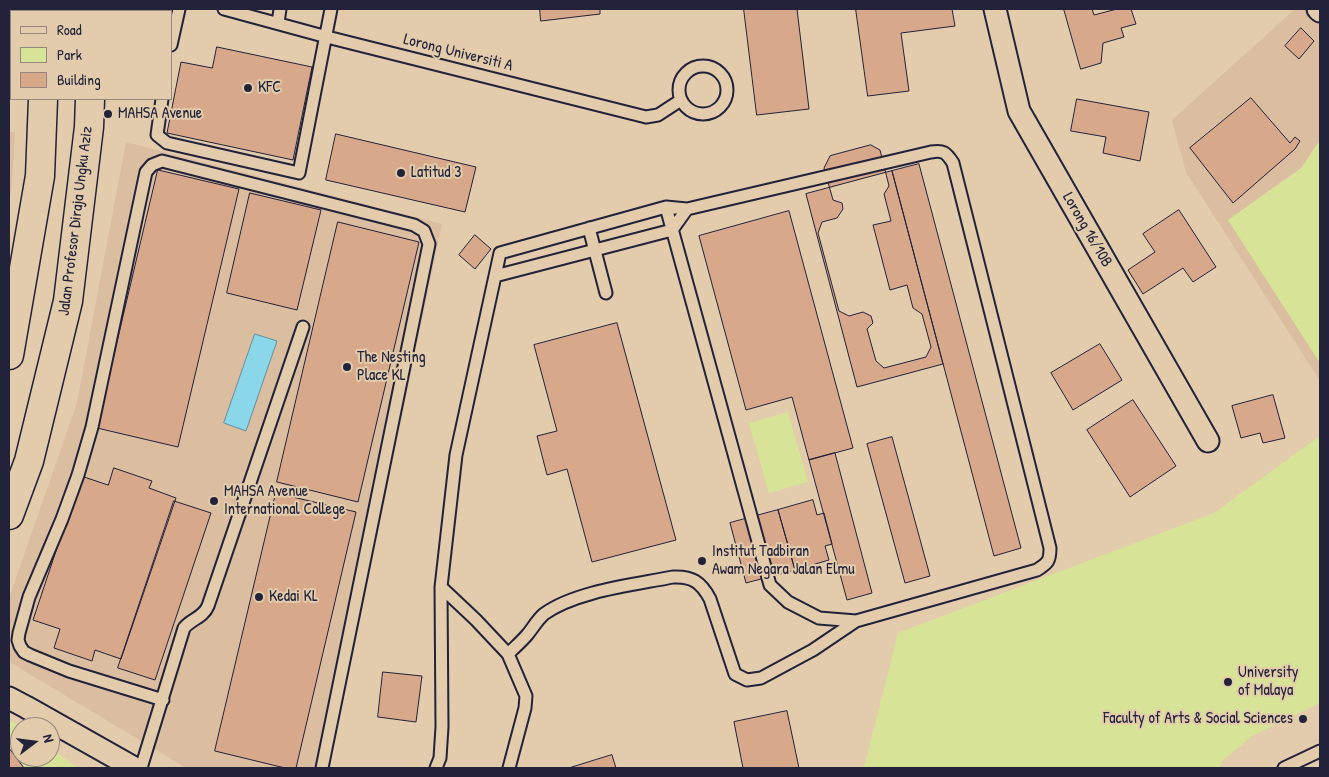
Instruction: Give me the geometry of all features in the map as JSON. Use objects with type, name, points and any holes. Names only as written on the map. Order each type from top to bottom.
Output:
[{"type":"main road","points":[[9,355],[40,176],[43,100]]},
{"type":"main road","name":"Jalan Profesor Diraja Ungku Aziz","points":[[9,515],[29,461],[68,301],[89,127],[90,100]]},
{"type":"street","name":"Lorong 16/10B","points":[[995,9],[1019,111],[1208,441]]},
{"type":"street","points":[[9,698],[130,767]]},
{"type":"lane","points":[[172,40],[179,9]]},
{"type":"lane","name":"Lorong Universiti A","points":[[224,9],[646,117],[658,115],[681,100]]},
{"type":"lane","points":[[278,22],[280,9]]},
{"type":"lane","points":[[162,100],[157,135],[167,143],[299,173],[332,9]]},
{"type":"lane","points":[[702,66],[712,67],[720,72],[726,80],[728,89],[726,99],[721,107],[713,112],[704,115],[695,113],[686,108],[681,100],[680,82],[693,68],[702,66]]},
{"type":"lane","points":[[436,768],[440,758],[442,727],[442,587],[456,456],[500,253],[666,208],[687,209],[940,151],[948,155],[953,163],[1050,548],[1050,558],[1046,564],[1037,570],[856,621],[813,650],[761,678],[747,680],[735,674],[706,590],[699,583],[682,576],[600,591],[572,599],[540,618],[527,635],[508,654]]},
{"type":"lane","points":[[163,700],[69,671],[30,656],[24,652],[18,640],[29,597],[62,519],[78,475],[92,427],[146,172],[152,165],[162,161],[414,224],[424,231],[428,244],[322,768]]},
{"type":"lane","points":[[666,208],[770,585],[788,602],[819,618],[856,621]]},
{"type":"lane","points":[[495,276],[672,230],[687,209]]},
{"type":"lane","points":[[590,228],[606,293]]},
{"type":"lane","points":[[130,767],[163,700],[184,628],[203,614],[208,606],[304,327]]},
{"type":"lane","points":[[442,587],[508,654],[526,696],[525,708],[509,768]]},
{"type":"lane","points":[[1284,768],[1320,751]]},
{"type":"shaded area","points":[[1295,9],[1320,9],[1320,381],[1186,172],[1172,120]]},
{"type":"shaded area","points":[[9,132],[15,132],[9,205]]},
{"type":"shaded area","name":"MAHSA Avenue International College","points":[[126,142],[442,224],[329,768],[186,768],[11,663],[9,657],[9,598],[77,403]]},
{"type":"green space","points":[[1320,140],[1320,363],[1228,220],[1301,168]]},
{"type":"green space","points":[[788,412],[808,482],[769,493],[749,423]]},
{"type":"green space","points":[[1320,436],[1320,703],[1252,736],[1222,761],[1219,768],[864,768],[898,633],[1214,513]]},
{"type":"green space","points":[[9,723],[10,767],[60,767],[60,755],[78,768],[9,768]]},
{"type":"water","points":[[255,334],[277,341],[246,431],[224,423]]},
{"type":"building","points":[[540,9],[600,9],[600,14],[541,21]]},
{"type":"building","points":[[744,9],[797,9],[809,109],[757,115]]},
{"type":"building","points":[[856,9],[952,9],[955,26],[901,33],[909,91],[868,96]]},
{"type":"building","points":[[1064,9],[1092,9],[1094,15],[1117,9],[1131,9],[1136,24],[1121,28],[1124,37],[1103,43],[1101,63],[1081,69]]},
{"type":"building","points":[[1301,28],[1314,41],[1299,59],[1285,46]]},
{"type":"building","points":[[217,47],[312,67],[293,160],[167,133],[181,62],[212,68]]},
{"type":"building","points":[[1251,98],[1290,143],[1295,137],[1300,141],[1295,149],[1233,203],[1190,148]]},
{"type":"building","points":[[1077,99],[1149,112],[1140,161],[1103,153],[1106,137],[1071,131]]},
{"type":"building","name":"Latitud 3","points":[[336,134],[476,167],[465,212],[326,180]]},
{"type":"building","points":[[871,145],[880,150],[889,186],[884,194],[891,221],[873,225],[890,290],[907,285],[913,308],[922,314],[931,347],[926,357],[884,368],[876,361],[867,329],[873,323],[871,316],[863,312],[849,316],[839,311],[818,233],[822,222],[837,218],[843,209],[842,203],[833,200],[824,168],[830,156]]},
{"type":"building","points":[[919,164],[1021,548],[994,556],[892,171]]},
{"type":"building","points":[[158,170],[239,189],[178,447],[97,428]]},
{"type":"building","points":[[892,171],[943,364],[857,387],[806,194]]},
{"type":"building","points":[[250,193],[321,210],[297,310],[227,293]]},
{"type":"building","points":[[1179,210],[1216,267],[1193,282],[1183,268],[1143,294],[1128,270],[1155,252],[1143,234]]},
{"type":"building","points":[[789,211],[853,448],[809,460],[792,397],[746,410],[699,236]]},
{"type":"building","name":"The Nesting Place KL","points":[[338,222],[419,242],[358,502],[277,482]]},
{"type":"building","points":[[475,235],[491,249],[475,269],[459,255]]},
{"type":"building","points":[[617,323],[676,540],[592,562],[567,469],[547,475],[537,436],[557,431],[534,345]]},
{"type":"building","points":[[1100,344],[1122,380],[1073,410],[1051,373]]},
{"type":"building","points":[[1273,395],[1285,438],[1263,443],[1260,433],[1241,438],[1232,406]]},
{"type":"building","points":[[1133,400],[1176,466],[1130,497],[1087,430]]},
{"type":"building","points":[[892,437],[930,576],[905,583],[867,444]]},
{"type":"building","points":[[835,453],[872,593],[847,600],[809,460]]},
{"type":"building","points":[[114,468],[152,481],[149,488],[176,498],[121,659],[95,650],[92,661],[54,648],[60,629],[33,620],[81,476],[108,485]]},
{"type":"building","points":[[276,493],[356,512],[296,768],[285,768],[215,751]]},
{"type":"building","points":[[813,500],[817,515],[824,513],[832,544],[825,546],[829,560],[795,570],[778,510]]},
{"type":"building","points":[[174,501],[211,513],[155,680],[118,668]]},
{"type":"building","points":[[778,510],[795,570],[746,583],[730,523]]},
{"type":"building","points":[[383,672],[422,676],[416,722],[378,717]]},
{"type":"building","points":[[787,711],[799,768],[743,768],[734,722]]},
{"type":"building","points":[[9,748],[10,767],[24,768],[9,768]]},
{"type":"building","points":[[612,755],[616,768],[569,768]]},
{"type":"place","name":"KFC","points":[[248,88]]},
{"type":"place","name":"MAHSA Avenue","points":[[108,114]]},
{"type":"place","name":"Latitud 3","points":[[401,173]]},
{"type":"place","name":"The Nesting Place KL","points":[[347,367]]},
{"type":"place","name":"MAHSA Avenue International College","points":[[214,501]]},
{"type":"place","name":"Institut Tadbiran Awam Negara Jalan Elmu","points":[[702,561]]},
{"type":"place","name":"Kedai KL","points":[[259,597]]},
{"type":"place","name":"University of Malaya","points":[[1228,682]]},
{"type":"place","name":"Faculty of Arts & Social Sciences","points":[[1303,719]]}]
